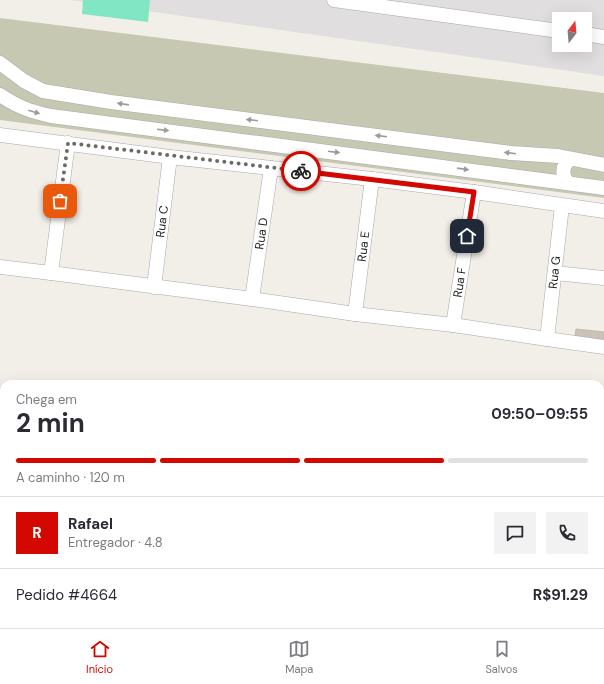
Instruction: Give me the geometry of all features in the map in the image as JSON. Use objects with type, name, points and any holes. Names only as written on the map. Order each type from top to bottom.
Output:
[{"type":"street","points":[[334,0],[552,30]]},
{"type":"street","points":[[592,35],[604,37]]},
{"type":"street","points":[[0,63],[24,81],[42,91],[185,112],[527,154],[558,156],[604,165]]},
{"type":"street","points":[[0,95],[31,112],[51,116],[604,188]]},
{"type":"street","points":[[0,135],[372,179],[604,211]]},
{"type":"street","points":[[51,273],[68,143]]},
{"type":"street","points":[[527,154],[533,158],[536,163],[536,169],[533,175],[527,178]]},
{"type":"street","name":"Rua C","points":[[154,287],[170,156]]},
{"type":"street","points":[[568,183],[563,175],[563,170],[567,162],[571,159]]},
{"type":"street","name":"Rua D","points":[[252,299],[271,168]]},
{"type":"street","name":"Rua E","points":[[355,314],[372,179]]},
{"type":"street","name":"Rua F","points":[[453,325],[474,192]]},
{"type":"street","name":"Rua G","points":[[547,339],[562,206]]},
{"type":"street","points":[[0,267],[252,299],[355,314],[453,325],[604,346]]},
{"type":"street","points":[[555,273],[604,278]]},
{"type":"shaded area","points":[[70,0],[604,0],[604,76]]},
{"type":"shaded area","points":[[0,18],[604,93],[604,198],[0,120]]},
{"type":"green space","points":[[83,0],[150,0],[148,22],[82,14]]},
{"type":"building","points":[[576,329],[604,332],[604,341],[575,338]]},
{"type":"way so far","points":[[60,201],[68,143],[301,171]]},
{"type":"route","points":[[301,171],[474,192],[467,236]]}]
